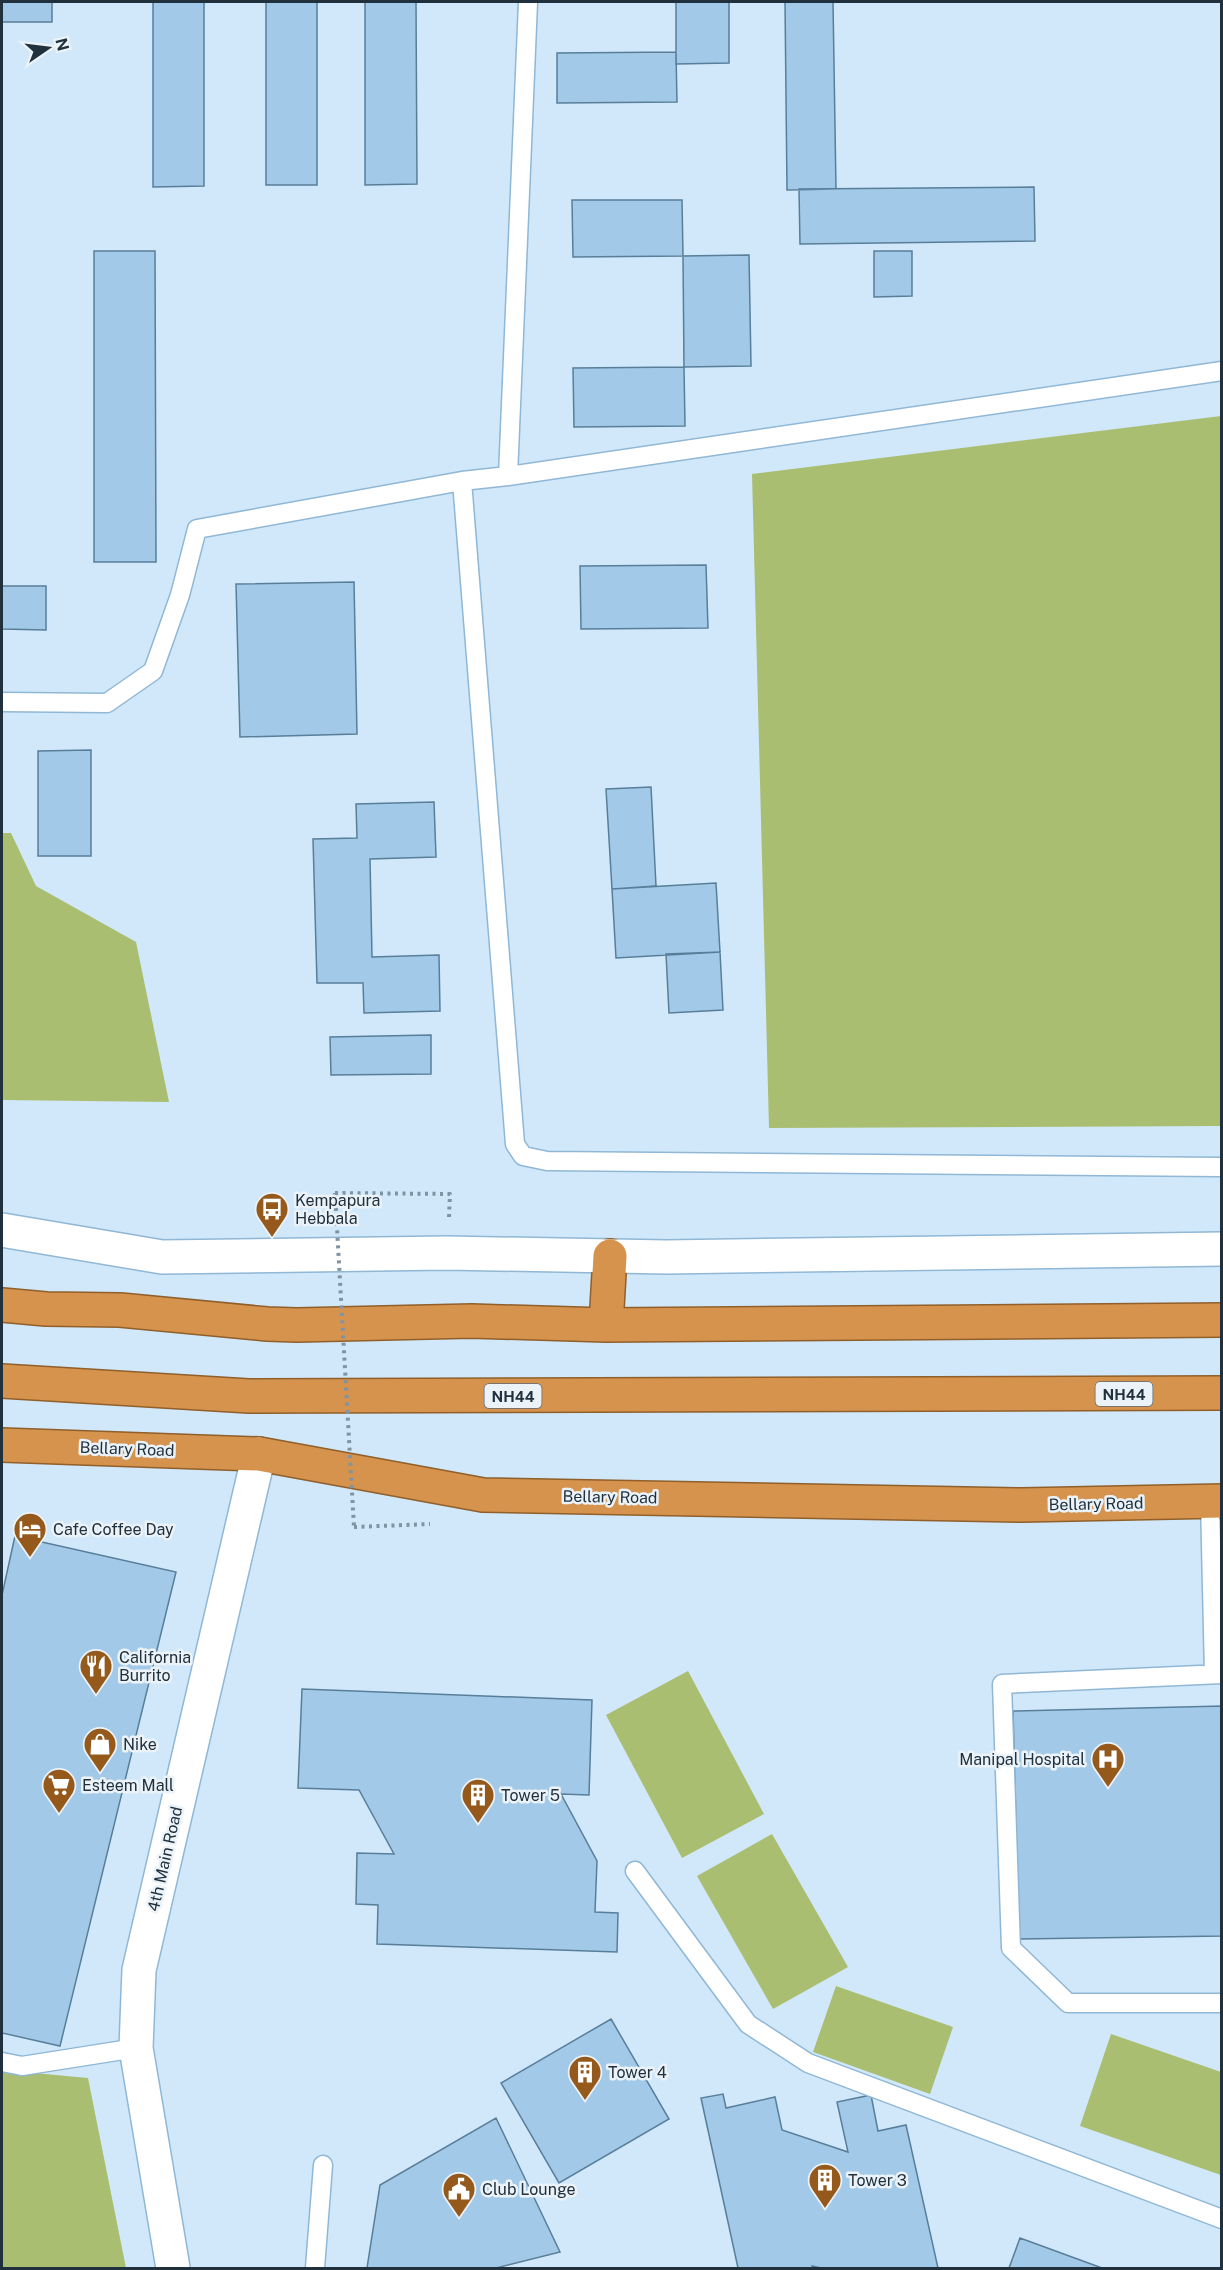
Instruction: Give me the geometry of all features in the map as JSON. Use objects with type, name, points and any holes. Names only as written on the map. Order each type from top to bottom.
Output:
[{"type":"highway","points":[[606,1325],[610,1256]]},
{"type":"highway","points":[[2,1305],[46,1309],[120,1310],[267,1324],[472,1322],[606,1325],[1221,1320]]},
{"type":"highway","name":"NH44","points":[[2,1381],[249,1396],[1221,1393]]},
{"type":"highway","name":"Bellary Road","points":[[2,1445],[259,1454],[483,1495],[1022,1505],[1216,1501]]},
{"type":"street","points":[[2,1230],[162,1257],[447,1253],[610,1256],[1221,1249]]},
{"type":"street","name":"4th Main Road","points":[[173,2268],[136,2048],[139,1970],[259,1454]]},
{"type":"lane","points":[[508,476],[528,2]]},
{"type":"lane","points":[[2,702],[107,703],[153,671],[180,595],[197,528],[462,480],[508,476],[1221,371]]},
{"type":"lane","points":[[462,480],[515,1144],[523,1156],[547,1161],[1221,1167]]},
{"type":"lane","points":[[1216,1501],[1218,1674],[1002,1684],[1011,1948],[1068,2003],[1221,2003]]},
{"type":"lane","points":[[635,1871],[748,2024],[808,2063],[1221,2219]]},
{"type":"lane","points":[[2,2062],[22,2066],[136,2048]]},
{"type":"lane","points":[[315,2268],[323,2165]]},
{"type":"path","points":[[432,1523],[354,1527],[335,1193],[450,1194]]},
{"type":"green space","points":[[1221,416],[1221,1126],[769,1128],[752,474]]},
{"type":"green space","points":[[2,833],[11,833],[36,886],[136,942],[169,1102],[2,1100]]},
{"type":"green space","points":[[688,1671],[764,1814],[682,1858],[606,1715]]},
{"type":"green space","points":[[772,1834],[848,1967],[773,2009],[697,1876]]},
{"type":"green space","points":[[836,1986],[953,2027],[930,2094],[813,2052]]},
{"type":"green space","points":[[1111,2034],[1221,2072],[1221,2175],[1080,2126]]},
{"type":"green space","points":[[2,2070],[88,2078],[126,2268],[2,2268]]},
{"type":"building","points":[[2,2],[52,2],[52,22],[2,22]]},
{"type":"building","points":[[153,2],[204,2],[204,186],[153,187]]},
{"type":"building","points":[[266,2],[317,2],[317,185],[266,185]]},
{"type":"building","points":[[365,2],[416,2],[417,184],[365,185]]},
{"type":"building","points":[[676,2],[729,2],[729,63],[676,64]]},
{"type":"building","points":[[785,2],[833,2],[836,189],[787,190]]},
{"type":"building","points":[[676,52],[677,102],[557,103],[557,53]]},
{"type":"building","points":[[1034,187],[1035,241],[800,244],[799,189]]},
{"type":"building","points":[[572,200],[682,200],[683,256],[573,257]]},
{"type":"building","points":[[94,251],[155,251],[156,562],[94,562]]},
{"type":"building","points":[[874,251],[912,251],[912,296],[874,297]]},
{"type":"building","points":[[749,255],[751,366],[684,367],[683,256]]},
{"type":"building","points":[[684,367],[685,426],[574,427],[573,368]]},
{"type":"building","points":[[706,565],[708,628],[581,629],[580,566]]},
{"type":"building","points":[[354,582],[357,734],[240,737],[236,584]]},
{"type":"building","points":[[2,586],[46,586],[46,630],[2,629]]},
{"type":"building","points":[[91,750],[91,856],[38,856],[38,751]]},
{"type":"building","points":[[651,787],[656,886],[612,889],[606,789]]},
{"type":"building","points":[[434,802],[436,857],[370,859],[372,957],[439,955],[440,1011],[364,1013],[363,983],[317,983],[313,839],[357,838],[356,804]]},
{"type":"building","points":[[716,883],[720,952],[616,958],[612,889]]},
{"type":"building","points":[[720,952],[723,1010],[669,1013],[666,954]]},
{"type":"building","points":[[431,1035],[431,1074],[331,1075],[330,1037]]},
{"type":"building","name":"Esteem Mall","points":[[15,1536],[176,1572],[60,2046],[2,2033],[2,1595]]},
{"type":"building","name":"Tower 5","points":[[302,1689],[592,1700],[589,1795],[561,1794],[597,1861],[595,1912],[618,1913],[617,1952],[377,1944],[378,1905],[356,1904],[357,1853],[394,1854],[359,1790],[298,1788]]},
{"type":"building","points":[[1222,1706],[1222,1936],[1019,1939],[1013,1711]]},
{"type":"building","name":"Tower 4","points":[[611,2019],[669,2119],[559,2183],[501,2083]]},
{"type":"building","name":"Tower 3","points":[[723,2094],[726,2108],[775,2097],[782,2130],[848,2152],[837,2102],[871,2095],[878,2131],[906,2125],[938,2268],[821,2268],[812,2266],[812,2268],[738,2268],[701,2098]]},
{"type":"building","name":"Club Lounge","points":[[496,2118],[560,2252],[496,2268],[367,2268],[380,2185]]},
{"type":"building","points":[[1020,2238],[1102,2268],[1009,2268]]},
{"type":"place","name":"Kempapura Hebbala","points":[[272,1238]]},
{"type":"place","name":"Cafe Coffee Day","points":[[30,1558]]},
{"type":"place","name":"California Burrito","points":[[96,1695]]},
{"type":"place","name":"Nike","points":[[100,1773]]},
{"type":"place","name":"Manipal Hospital","points":[[1108,1788]]},
{"type":"place","name":"Esteem Mall","points":[[59,1814]]},
{"type":"place","name":"Tower 5","points":[[478,1824]]},
{"type":"place","name":"Tower 4","points":[[585,2101]]},
{"type":"place","name":"Tower 3","points":[[825,2209]]},
{"type":"place","name":"Club Lounge","points":[[459,2218]]}]
